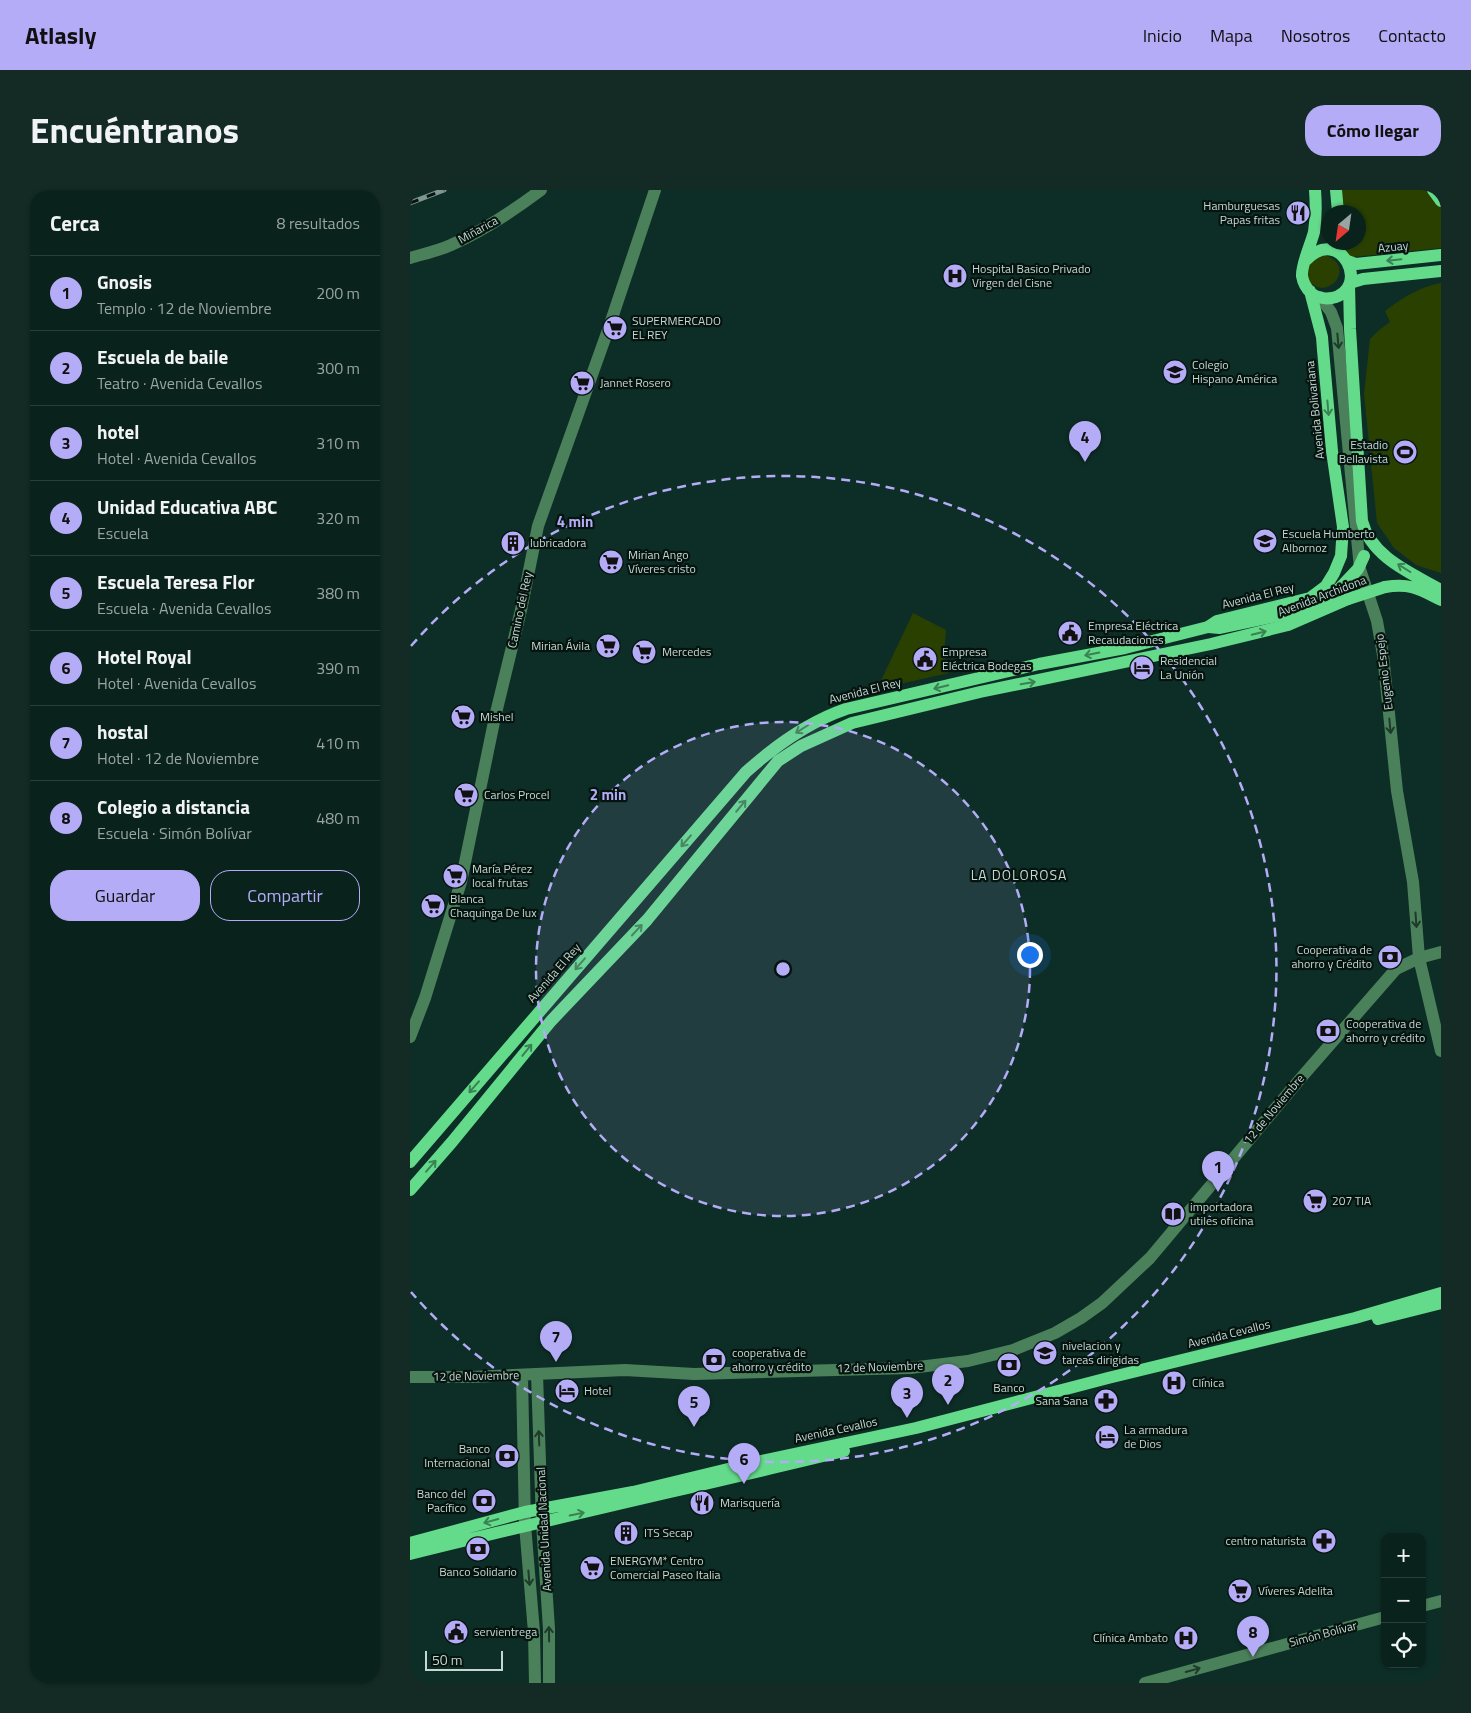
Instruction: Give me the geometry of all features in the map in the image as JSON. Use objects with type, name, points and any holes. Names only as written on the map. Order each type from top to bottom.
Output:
[{"type":"main road","name":"Avenida Bolivariana","points":[[1315,190],[1314,231],[1302,276],[1305,284],[1315,294],[1322,337],[1332,451],[1343,527]]},
{"type":"main road","points":[[1336,190],[1337,205]]},
{"type":"main road","points":[[1433,190],[1441,201]]},
{"type":"main road","points":[[1306,260],[1312,254],[1319,251],[1327,250],[1344,253],[1351,272],[1349,284],[1350,329],[1362,520],[1365,533],[1382,554],[1441,590]]},
{"type":"main road","name":"Azuay","points":[[1344,253],[1356,264],[1441,256]]},
{"type":"main road","points":[[1315,294],[1326,298],[1340,295],[1349,284],[1363,279],[1441,271]]},
{"type":"main road","name":"Avenida El Rey","points":[[410,1162],[732,787],[770,750],[820,719],[846,709],[1039,664],[1125,648],[1208,627],[1216,621],[1310,598],[1326,586],[1334,573],[1341,556],[1343,527]]},
{"type":"main road","points":[[1208,627],[1220,628],[1309,608],[1340,588],[1358,569],[1371,542]]},
{"type":"main road","name":"Avenida Archidona","points":[[410,1190],[551,1021],[647,920],[778,761],[801,746],[852,723],[980,692],[1211,644],[1288,625],[1348,599],[1385,587],[1406,585],[1417,588],[1441,600]]},
{"type":"main road","name":"Avenida Cevallos","points":[[410,1554],[525,1525],[542,1515],[761,1460],[926,1425],[1108,1378],[1355,1318],[1441,1293]]},
{"type":"main road","name":"Avenida Cevallos","points":[[410,1543],[525,1512],[542,1515],[917,1434],[1108,1384],[1303,1339],[1441,1304]]},
{"type":"street","name":"Miñarica","points":[[410,258],[450,246],[516,208],[541,190]]},
{"type":"street","name":"Camino del Rey","points":[[410,1037],[425,998],[460,882],[538,526],[608,330],[654,190]]},
{"type":"street","name":"Eugenio Espejo","points":[[1315,294],[1331,312],[1337,328],[1360,569],[1377,621],[1383,655],[1397,791],[1413,882],[1419,958],[1441,1051]]},
{"type":"street","points":[[1419,958],[1438,953]]},
{"type":"street","name":"12 de Noviembre","points":[[410,1377],[522,1376],[624,1370],[694,1374],[910,1368],[968,1361],[1013,1350],[1055,1333],[1102,1303],[1150,1258],[1300,1079],[1396,969],[1419,958]]},
{"type":"street","name":"Avenida Unidad Nacional","points":[[537,1374],[542,1515],[549,1629],[549,1683]]},
{"type":"street","name":"Avenida Unidad Nacional","points":[[522,1376],[525,1525],[534,1632],[535,1683]]},
{"type":"street","points":[[1426,1605],[1441,1601]]},
{"type":"street","name":"Simón Bolívar","points":[[1145,1683],[1381,1618]]},
{"type":"green space","points":[[1339,190],[1430,190],[1441,206],[1441,248],[1350,256],[1346,250],[1366,250],[1366,205],[1340,205]]},
{"type":"green space","points":[[1321,254],[1333,259],[1338,265],[1339,273],[1331,285],[1323,288],[1315,286],[1307,279],[1307,262]]},
{"type":"green space","name":"Estadio Bellavista","points":[[1441,283],[1441,573],[1416,565],[1394,548],[1377,523],[1364,394],[1370,339],[1390,322],[1385,311],[1425,287]]},
{"type":"green space","points":[[913,613],[946,630],[944,653],[949,673],[877,689]]},
{"type":"railway","points":[[410,203],[444,190]]},
{"type":"place","name":"Hamburguesas Papas fritas","points":[[1298,213]]},
{"type":"place","name":"Hospital Basico Privado Virgen del Cisne","points":[[955,276]]},
{"type":"place","name":"SUPERMERCADO EL REY","points":[[615,328]]},
{"type":"place","name":"Colegio Hispano América","points":[[1175,372]]},
{"type":"place","name":"Jannet Rosero","points":[[582,383]]},
{"type":"place","name":"Estadio Bellavista","points":[[1405,452]]},
{"type":"place","name":"Unidad Educativa ABC","points":[[1085,462]]},
{"type":"place","name":"Escuela Humberto Albornoz","points":[[1265,541]]},
{"type":"place","name":"lubricadora","points":[[513,543]]},
{"type":"place","name":"Mirian Ango Víveres cristo","points":[[611,562]]},
{"type":"place","name":"Empresa Eléctrica Recaudaciones","points":[[1070,633]]},
{"type":"place","name":"Mirian Ávila","points":[[608,646]]},
{"type":"place","name":"Mercedes","points":[[644,652]]},
{"type":"place","name":"Empresa Eléctrica Bodegas","points":[[925,659]]},
{"type":"place","name":"Residencial La Unión","points":[[1142,668]]},
{"type":"place","name":"Mishel","points":[[463,717]]},
{"type":"place","name":"Carlos Procel","points":[[466,795]]},
{"type":"place","name":"María Pérez local frutas","points":[[455,876]]},
{"type":"place","name":"Blanca Chaquinga De lux","points":[[433,906]]},
{"type":"place","name":"Cooperativa de ahorro y Crédito","points":[[1390,957]]},
{"type":"place","name":"Cooperativa de ahorro y crédito","points":[[1328,1031]]},
{"type":"place","name":"Gnosis","points":[[1218,1192]]},
{"type":"place","name":"207 TIA","points":[[1315,1201]]},
{"type":"place","name":"importadora utiles oficina","points":[[1173,1214]]},
{"type":"place","name":"nivelacion y tareas dirigidas","points":[[1045,1353]]},
{"type":"place","name":"cooperativa de ahorro y crédito","points":[[714,1360]]},
{"type":"place","name":"hostal","points":[[556,1362]]},
{"type":"place","name":"Banco","points":[[1009,1365]]},
{"type":"place","name":"Clínica","points":[[1174,1383]]},
{"type":"place","name":"Hotel","points":[[567,1391]]},
{"type":"place","name":"Sana Sana","points":[[1106,1401]]},
{"type":"place","name":"Escuela de baile","points":[[948,1405]]},
{"type":"place","name":"hotel","points":[[907,1418]]},
{"type":"place","name":"Escuela Teresa Flor","points":[[694,1427]]},
{"type":"place","name":"La armadura de Dios","points":[[1107,1437]]},
{"type":"place","name":"Banco Internacional","points":[[507,1456]]},
{"type":"place","name":"Hotel Royal","points":[[744,1484]]},
{"type":"place","name":"Banco del Pacífico","points":[[484,1501]]},
{"type":"place","name":"Marisquería","points":[[702,1503]]},
{"type":"place","name":"ITS Secap","points":[[626,1533]]},
{"type":"place","name":"centro naturista","points":[[1324,1541]]},
{"type":"place","name":"Banco Solidario","points":[[478,1549]]},
{"type":"place","name":"ENERGYM* Centro Comercial Paseo Italia","points":[[592,1568]]},
{"type":"place","name":"Víveres Adelita","points":[[1240,1591]]},
{"type":"place","name":"servientrega","points":[[456,1632]]},
{"type":"place","name":"Clínica Ambato","points":[[1186,1638]]},
{"type":"place","name":"Colegio a distancia","points":[[1253,1657]]},
{"type":"district","name":"LA DOLOROSA","points":[[1019,875]]}]
